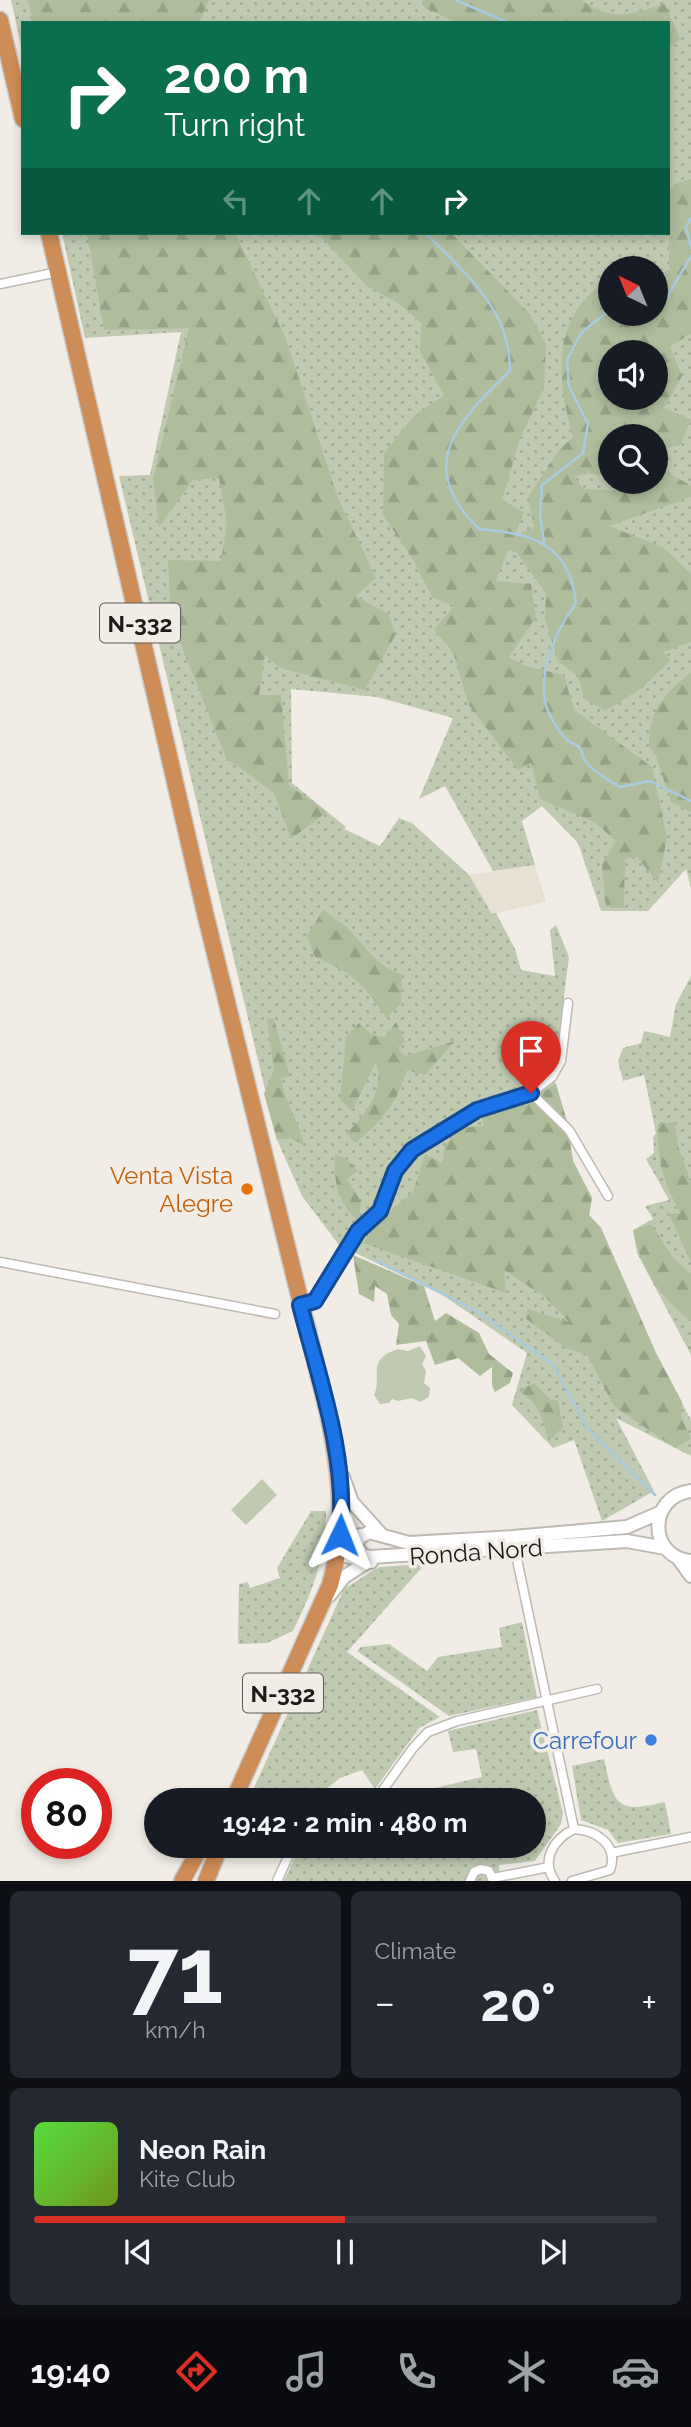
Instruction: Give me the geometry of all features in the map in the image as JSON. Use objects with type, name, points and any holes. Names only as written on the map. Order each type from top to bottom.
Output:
[{"type":"highway","points":[[0,20],[21,110]]},
{"type":"highway","name":"N-332","points":[[49,235],[209,931],[336,1451],[341,1497],[339,1549],[330,1585],[244,1771]]},
{"type":"highway","name":"N-332","points":[[244,1771],[303,1633],[327,1564],[334,1524],[331,1462],[302,1312]]},
{"type":"highway","points":[[237,1788],[244,1771]]},
{"type":"highway","points":[[182,1881],[194,1858]]},
{"type":"highway","points":[[195,1881],[205,1858]]},
{"type":"highway","points":[[206,1881],[215,1858]]},
{"type":"main road","points":[[336,1451],[352,1502],[381,1534]]},
{"type":"main road","name":"Ronda Nord","points":[[691,1491],[671,1498],[659,1513],[627,1527],[513,1537],[409,1542],[369,1532],[360,1535],[356,1547],[363,1555],[387,1556],[627,1541],[665,1548],[677,1558],[691,1561]]},
{"type":"main road","points":[[659,1513],[657,1532],[665,1548]]},
{"type":"main road","points":[[334,1524],[339,1549],[345,1556],[367,1562]]},
{"type":"main road","points":[[327,1564],[339,1549],[360,1535]]},
{"type":"main road","points":[[316,1620],[335,1586],[367,1562],[387,1556]]},
{"type":"main road","points":[[677,1558],[691,1576]]},
{"type":"street","points":[[0,284],[58,272]]},
{"type":"street","points":[[302,1312],[315,1301],[358,1231],[380,1211],[395,1171],[412,1150],[477,1110],[531,1093],[552,1077],[561,1061],[568,1003]]},
{"type":"street","points":[[531,1093],[569,1130],[608,1196]]},
{"type":"street","points":[[0,1262],[275,1314]]},
{"type":"street","points":[[515,1550],[574,1829]]},
{"type":"street","points":[[384,1788],[412,1748],[428,1732],[457,1721],[597,1689]]},
{"type":"street","points":[[555,1881],[550,1867],[551,1852],[556,1841],[574,1829],[592,1831],[601,1837],[611,1853],[610,1870],[585,1880],[572,1881]]},
{"type":"street","points":[[611,1853],[691,1837]]},
{"type":"street","points":[[277,1881],[288,1858]]},
{"type":"street","points":[[470,1881],[474,1872],[481,1869],[489,1871],[493,1880],[550,1867]]},
{"type":"shaded area","points":[[535,865],[546,902],[492,914],[469,875]]},
{"type":"green space","points":[[11,0],[691,0],[691,888],[686,869],[648,911],[601,911],[578,843],[542,806],[522,821],[535,865],[493,871],[445,786],[419,799],[453,718],[377,697],[291,689],[292,783],[346,827],[344,829],[380,846],[399,818],[412,823],[469,875],[492,914],[496,913],[515,949],[521,970],[555,976],[550,930],[556,925],[569,957],[557,1050],[541,1067],[556,1084],[573,1161],[592,1198],[589,1215],[601,1228],[656,1353],[691,1420],[691,1456],[616,1418],[654,1491],[602,1521],[574,1440],[553,1448],[512,1405],[527,1353],[441,1294],[339,1245],[302,1196],[277,1140],[119,476],[150,475],[181,332],[85,338],[62,235],[670,235],[670,21],[21,21],[21,46]]},
{"type":"green space","points":[[28,0],[209,0],[200,21],[33,21]]},
{"type":"green space","points":[[422,0],[582,0],[603,12],[622,14],[665,4],[680,39],[670,47],[670,21],[454,21],[425,8]]},
{"type":"green space","points":[[691,179],[691,334],[670,346],[682,376],[668,401],[668,340],[598,340],[598,410],[668,410],[691,420],[680,445],[668,448],[668,424],[598,424],[598,475],[585,473],[574,477],[584,489],[598,490],[598,494],[668,494],[668,472],[691,486],[691,497],[609,526],[663,547],[691,574],[691,642],[664,652],[670,661],[642,688],[605,711],[585,699],[578,676],[558,661],[545,619],[546,593],[516,552],[508,550],[496,581],[531,584],[536,617],[509,657],[526,666],[564,675],[574,710],[652,767],[667,838],[658,883],[637,857],[625,859],[624,908],[606,907],[602,865],[616,841],[594,822],[540,799],[531,763],[518,770],[469,705],[453,652],[434,630],[454,606],[432,597],[414,561],[383,515],[384,453],[413,417],[444,395],[420,352],[421,323],[401,305],[367,286],[320,235],[453,235],[529,313],[546,344],[544,388],[520,438],[502,500],[524,512],[514,537],[534,527],[528,497],[559,450],[573,437],[561,370],[568,329],[577,310],[598,288],[598,326],[668,326],[670,190],[677,183]]},
{"type":"green space","points":[[87,235],[236,235],[286,339],[338,498],[376,578],[356,596],[388,614],[396,634],[365,690],[280,668],[265,655],[259,695],[281,695],[289,785],[327,812],[291,839],[274,793],[226,758],[171,619],[168,560],[221,561],[227,523],[219,478],[193,480],[159,527],[153,479],[189,328],[104,330]]},
{"type":"green space","points":[[691,672],[691,812],[671,802],[656,756],[649,746],[652,722],[660,703]]},
{"type":"green space","points":[[323,910],[347,928],[380,963],[402,974],[401,1003],[387,1018],[371,996],[349,974],[315,957],[307,936]]},
{"type":"green space","points":[[691,976],[691,1355],[637,1253],[633,1230],[653,1219],[645,1206],[669,1200],[646,1159],[654,1153],[653,1137],[656,1133],[644,1075],[623,1081],[618,1061],[623,1048],[641,1043],[644,1031],[670,1037],[676,1004]]},
{"type":"green space","points":[[267,1019],[274,1019],[290,1077],[281,1078],[283,1087],[304,1145],[290,1138],[277,1140],[264,1094],[274,1069]]},
{"type":"green space","points":[[396,1022],[405,1041],[398,1048],[405,1056],[455,1041],[425,1075],[407,1070],[399,1092],[387,1111],[373,1128],[355,1143],[346,1133],[372,1101],[378,1072],[376,1062],[352,1111],[340,1100],[346,1037],[359,1023],[372,1035],[385,1037]]},
{"type":"green space","points":[[556,1084],[567,1121],[573,1161],[592,1198],[589,1215],[601,1228],[656,1353],[682,1402],[681,1417],[691,1439],[675,1448],[614,1406],[587,1355],[566,1348],[525,1318],[528,1309],[569,1322],[545,1297],[504,1270],[506,1293],[363,1243],[376,1223],[413,1192],[425,1154],[442,1163],[445,1146],[459,1128],[484,1126],[481,1116],[519,1106]]},
{"type":"green space","points":[[675,1122],[678,1146],[691,1182],[691,1262],[669,1214],[681,1213],[662,1170],[659,1148],[658,1124]]},
{"type":"green space","points":[[335,1154],[348,1160],[358,1171],[347,1179],[361,1201],[359,1222],[346,1207],[338,1191]]},
{"type":"green space","points":[[651,1224],[674,1259],[691,1274],[691,1321],[661,1292],[641,1257],[633,1230]]},
{"type":"green space","points":[[353,1255],[424,1286],[435,1321],[446,1313],[479,1333],[489,1354],[513,1373],[510,1383],[495,1392],[492,1386],[492,1367],[480,1376],[458,1358],[435,1365],[426,1341],[396,1345],[399,1324],[391,1315],[387,1294],[375,1286],[374,1302],[359,1294]]},
{"type":"green space","points":[[420,1346],[426,1356],[422,1364],[426,1371],[424,1383],[430,1388],[429,1397],[420,1402],[412,1398],[398,1401],[392,1399],[389,1403],[380,1404],[374,1395],[378,1363],[388,1353],[398,1349],[408,1351]]},
{"type":"green space","points":[[534,1383],[550,1399],[558,1401],[563,1427],[549,1441],[536,1406],[518,1391]]},
{"type":"green space","points":[[262,1479],[277,1495],[246,1525],[231,1510]]},
{"type":"green space","points":[[311,1511],[326,1511],[321,1559],[307,1601],[293,1631],[267,1643],[238,1644],[239,1584],[248,1582],[250,1588],[280,1578],[277,1568]]},
{"type":"green space","points":[[425,1564],[347,1652],[440,1717],[419,1728],[376,1788],[362,1770],[340,1778],[327,1788],[254,1788],[344,1589],[379,1567]]},
{"type":"green space","points":[[522,1622],[537,1697],[449,1716],[357,1651],[361,1647],[389,1644],[427,1671],[438,1657],[502,1647],[499,1628]]},
{"type":"green space","points":[[537,1710],[563,1813],[561,1824],[546,1845],[546,1788],[435,1788],[482,1777],[476,1749],[453,1752],[448,1731]]},
{"type":"green space","points":[[604,1759],[611,1787],[620,1802],[636,1807],[665,1802],[671,1834],[618,1843],[608,1830],[581,1820],[572,1766]]},
{"type":"green space","points":[[295,1858],[537,1858],[535,1861],[499,1865],[500,1881],[284,1881]]},
{"type":"waterway","points":[[456,0],[504,21]]},
{"type":"waterway","points":[[691,218],[686,227],[691,248]]},
{"type":"waterway","points":[[428,235],[470,278],[494,311],[503,329],[510,371],[474,408],[450,445],[446,464],[449,484],[459,506],[479,529],[515,534],[545,545],[566,567],[572,583],[576,604],[561,626],[546,669],[544,684],[548,711],[563,736],[580,749],[586,762],[611,782],[620,787],[650,781],[691,801]]},
{"type":"waterway","points":[[668,296],[691,256]]},
{"type":"waterway","points":[[544,542],[540,515],[542,485],[583,453],[588,424],[569,386],[567,360],[581,333],[598,319]]},
{"type":"waterway","points":[[376,1260],[478,1312],[553,1364],[588,1429],[655,1495]]},
{"type":"place","name":"Venta Vista Alegre","points":[[247,1189]]},
{"type":"place","name":"Carrefour","points":[[651,1740]]},
{"type":"route","points":[[340,1535],[341,1486],[336,1451],[300,1305],[315,1301],[358,1231],[380,1211],[402,1159],[428,1138],[477,1110],[531,1093]]}]
